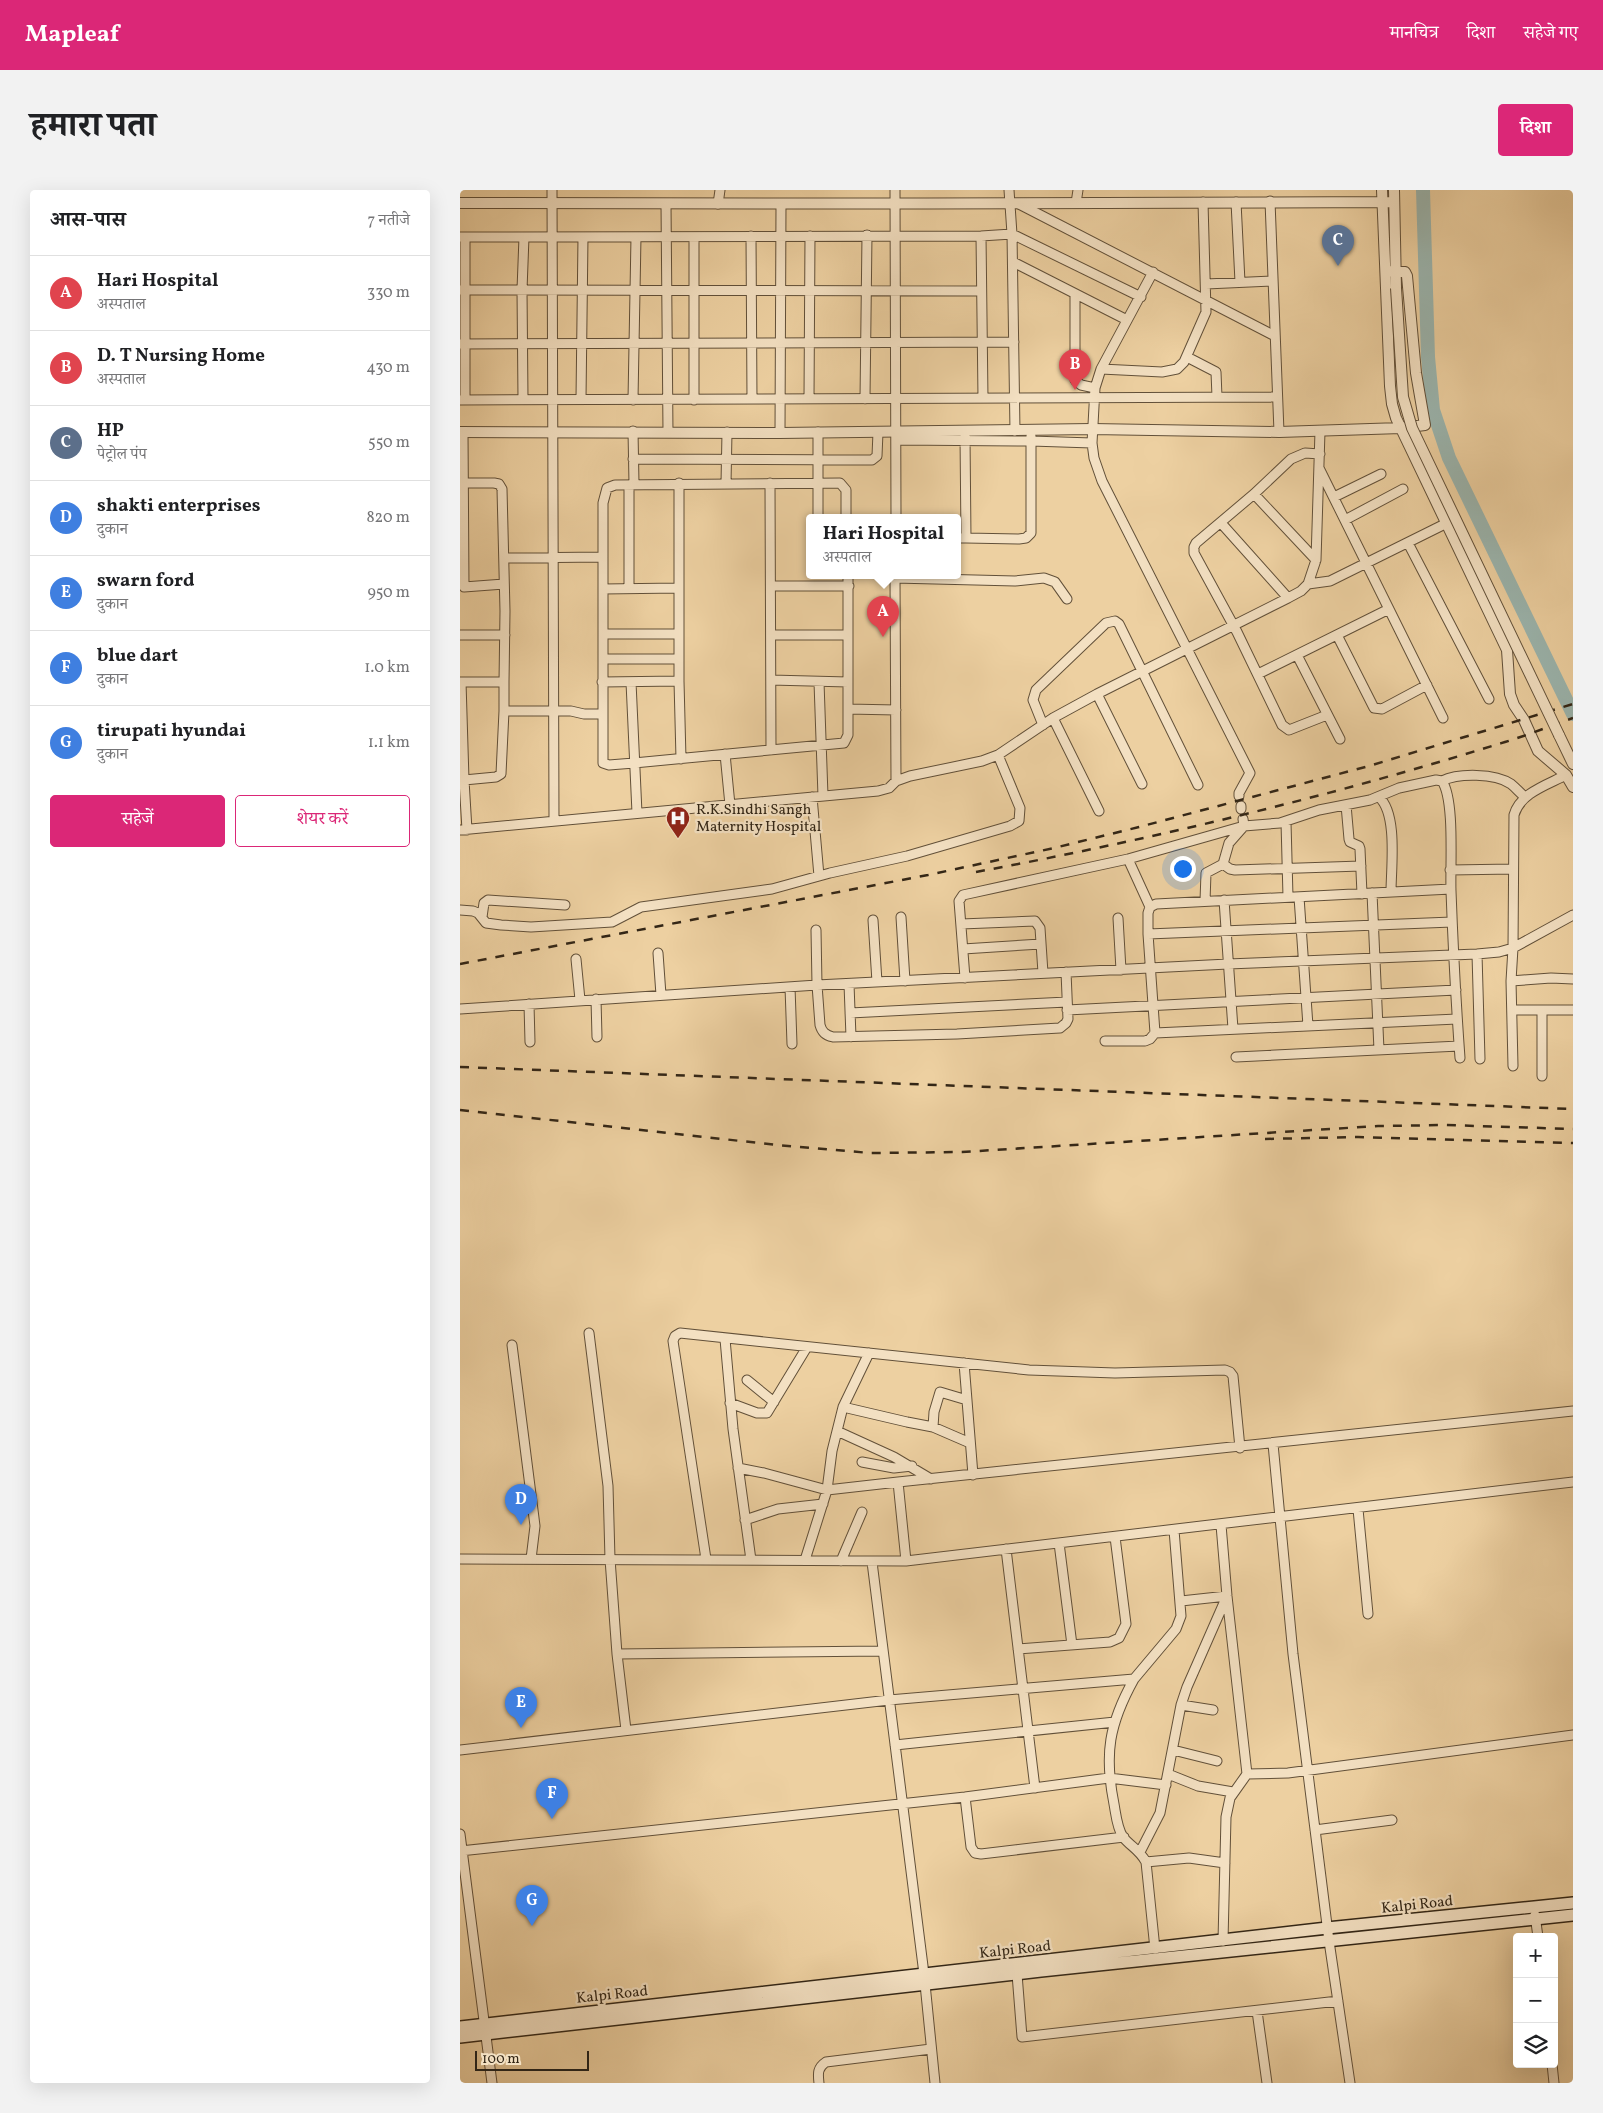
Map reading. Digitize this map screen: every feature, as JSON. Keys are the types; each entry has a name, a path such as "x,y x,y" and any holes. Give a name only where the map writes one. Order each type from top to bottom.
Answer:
{"main road":[{"name":"Kalpi Road","path":"460,2037 486,2029 924,1980 1327,1928 1573,1903"},
{"name":"Kalpi Road","path":"924,1980 1017,1974 1573,1915"},
{"name":"Kalpi Road","path":"460,2027 486,2029"}],"street":[{"path":"552,190 554,821"},
{"path":"718,204 720,190"},
{"path":"895,190 896,514"},
{"path":"1009,190 1014,204 1012,234 1015,431"},
{"path":"1076,203 1078,190"},
{"path":"1382,190 1389,202"},
{"path":"1394,190 1389,202 1391,271 1390,386 1392,404 1401,428 1507,650 1510,694 1514,705 1524,720 1538,751 1566,775 1573,787"},
{"path":"460,203 781,205 895,202 1014,204 1270,201 1389,202"},
{"path":"1270,201 1279,432"},
{"path":"1101,370 1162,372 1177,369 1187,357 1204,320 1206,301 1203,202"},
{"path":"1236,202 1240,282"},
{"path":"666,204 668,432"},
{"path":"1014,204 1153,272 1275,336"},
{"path":"780,433 781,205"},
{"path":"1141,297 1012,234 981,236 462,237 463,400 1278,397"},
{"path":"865,398 867,235"},
{"path":"751,236 752,398"},
{"path":"809,398 810,236"},
{"path":"981,236 982,398"},
{"path":"523,399 522,290 524,237"},
{"path":"581,399 583,237"},
{"path":"633,400 636,237"},
{"path":"694,237 694,400"},
{"path":"1013,262 1127,320"},
{"path":"1391,271 1396,288 1403,397 1412,428 1573,764"},
{"path":"897,436 965,430 1092,429 1279,432 1401,428 1425,425 1416,373 1408,281 1405,272 1391,271"},
{"path":"1153,272 1101,370 1095,388 1092,429 1094,458 1102,481 1250,773 1239,796"},
{"path":"1206,284 1273,281"},
{"path":"463,290 981,291"},
{"path":"1075,294 1075,380 1081,385 1095,388"},
{"path":"463,344 1014,342"},
{"path":"1187,357 1216,372 1217,397"},
{"path":"965,430 961,538 1019,539 1026,538 1031,533 1030,430"},
{"path":"629,588 633,431"},
{"path":"1308,584 1316,560 1320,431"},
{"path":"504,584 462,587 462,432 878,432 897,436 965,441 1092,443"},
{"path":"726,484 727,432"},
{"path":"818,432 818,514"},
{"path":"633,459 876,458 878,432"},
{"path":"1320,454 1305,453 1291,458 1254,494 1196,544 1194,553 1258,674 1282,725 1285,728 1296,729 1327,715"},
{"path":"1319,468 1443,718"},
{"path":"1334,497 1380,474"},
{"path":"462,483 494,483 500,484 502,489 505,635 501,774 496,777 462,780"},
{"path":"679,483 678,681 681,759"},
{"path":"770,483 771,750"},
{"path":"846,514 844,485 840,483 631,484 614,485 607,488 604,495 603,557 603,762 609,765 634,764 844,743 847,740 848,709 848,579"},
{"path":"1345,520 1403,488"},
{"path":"1254,494 1316,560"},
{"path":"1221,523 1288,598"},
{"path":"504,682 461,682 464,830 878,791 888,788 896,781 910,776 982,761 998,755 1052,718 1288,598 1308,584 1330,581 1446,523"},
{"path":"1408,543 1489,699"},
{"path":"504,558 603,557"},
{"path":"943,579 1015,582 1044,578 1055,582 1067,599"},
{"path":"818,579 818,587"},
{"path":"895,579 896,781"},
{"path":"771,586 848,586"},
{"path":"603,589 679,588"},
{"path":"1258,674 1389,609"},
{"path":"1044,725 1033,700 1036,690 1106,623 1115,621 1119,624 1198,785"},
{"path":"603,634 679,634"},
{"path":"460,635 505,635"},
{"path":"771,635 848,635"},
{"path":"1337,636 1374,708 1382,709 1427,685"},
{"path":"1297,655 1340,739"},
{"path":"603,658 679,659"},
{"path":"771,680 848,682"},
{"path":"602,682 678,681"},
{"path":"631,682 637,813"},
{"path":"819,682 823,796"},
{"path":"1097,694 1142,784"},
{"path":"848,709 896,710"},
{"path":"504,711 602,714"},
{"path":"1052,718 1099,810"},
{"path":"725,754 730,805"},
{"path":"460,910 473,911 490,925 530,927 609,922 641,907 766,890 906,856 1010,826 1019,821 1020,808 998,755"},
{"path":"1513,1066 1511,981 1514,948 1514,815 1516,808 1525,798 1566,775"},
{"path":"965,978 959,901 963,895 1128,859 1243,823 1286,822 1319,810 1380,797 1400,788 1436,780 1442,781 1462,776 1494,778 1510,784 1525,798"},
{"path":"1442,781 1445,786 1449,814 1452,922 1460,1058"},
{"path":"812,797 819,876"},
{"path":"1380,797 1386,806 1391,820 1391,892"},
{"path":"1346,805 1349,839 1353,844 1359,846 1361,866 1374,925 1379,1050"},
{"path":"1286,822 1288,897"},
{"path":"1205,901 1206,873 1223,864 1229,843 1243,823"},
{"path":"1105,1041 1145,1041 1150,1039 1155,1033 1148,934 1148,913 1150,907 1128,859"},
{"path":"1223,864 1235,870 1361,866"},
{"path":"1450,870 1513,869"},
{"path":"1150,907 1156,904 1205,901 1451,890"},
{"path":"1299,897 1308,1026"},
{"path":"482,917 484,903 488,900 565,905"},
{"path":"1224,900 1233,1029"},
{"path":"460,1010 580,1000 877,982 1228,964 1477,954 1499,952 1514,948 1573,915"},
{"path":"901,917 905,981"},
{"path":"1118,918 1121,970"},
{"path":"873,920 877,982"},
{"path":"961,924 1035,921 1040,928 1043,973"},
{"path":"1148,934 1452,922"},
{"path":"816,930 817,986 822,1031 826,1035 833,1037 1060,1028 1066,1023 1066,972"},
{"path":"963,949 1041,944"},
{"path":"658,953 661,995"},
{"path":"1477,954 1480,1059"},
{"path":"576,959 580,1000"},
{"path":"1511,981 1551,978 1573,979"},
{"path":"849,984 851,1037"},
{"path":"790,987 792,1044"},
{"path":"850,1013 1153,1004 1456,990"},
{"path":"596,999 597,1037"},
{"path":"529,1004 530,1042"},
{"path":"1512,1010 1573,1010"},
{"path":"1542,1010 1542,1076"},
{"path":"1155,1033 1457,1019"},
{"path":"1236,1057 1459,1046"},
{"path":"588,1333 608,1486 610,1559 617,1654 626,1730"},
{"path":"706,1559 673,1341 675,1336 680,1333 869,1354 1067,1372 1164,1373 1225,1370 1233,1376 1240,1448"},
{"path":"725,1338 730,1403 751,1560"},
{"path":"512,1345 533,1510 534,1526 531,1559"},
{"path":"730,1403 763,1414 767,1413 807,1347"},
{"path":"805,1560 827,1490 832,1451 843,1407 869,1354"},
{"path":"964,1363 973,1475"},
{"path":"747,1380 774,1402"},
{"path":"933,1427 934,1412 940,1392 967,1400"},
{"path":"843,1407 933,1427 970,1444"},
{"path":"738,1468 827,1490 1573,1412"},
{"path":"837,1431 912,1466 931,1479"},
{"path":"1273,1444 1292,1654 1328,1941 1350,2083"},
{"path":"862,1462 894,1468 912,1466"},
{"path":"898,1482 906,1561"},
{"path":"460,1559 906,1561 1573,1482"},
{"path":"745,1520 778,1509 823,1504"},
{"path":"1358,1508 1368,1614"},
{"path":"841,1561 862,1512"},
{"path":"1221,1525 1247,1774 1230,1798 1226,1817 1223,1941"},
{"path":"1155,1949 1146,1862 1140,1852 1124,1837 1118,1824 1109,1778 1108,1757 1110,1738 1126,1694 1134,1679 1176,1629 1181,1616 1182,1601 1174,1530"},
{"path":"1018,1649 1110,1642 1119,1638 1126,1624 1115,1537"},
{"path":"1059,1543 1072,1645"},
{"path":"1006,1549 1035,1788"},
{"path":"872,1562 935,2083"},
{"path":"1182,1601 1227,1596"},
{"path":"1140,1852 1160,1813 1181,1705 1227,1596"},
{"path":"617,1654 883,1651"},
{"path":"460,1750 889,1700 1134,1679"},
{"path":"1181,1705 1213,1710"},
{"path":"895,1745 1116,1722"},
{"path":"1247,1774 1271,1775 1573,1734"},
{"path":"1173,1750 1216,1761"},
{"path":"1168,1774 1198,1786 1233,1792"},
{"path":"461,1851 965,1797 1109,1778 1166,1785"},
{"path":"965,1797 971,1847 975,1852 981,1854 1124,1837"},
{"path":"1315,1830 1392,1820"},
{"path":"460,1834 492,2083"},
{"path":"1146,1862 1189,1858 1225,1863"},
{"path":"1535,1907 1538,1933"},
{"path":"1017,1974 1022,2037 1338,2002"},
{"path":"1257,2011 1267,2083"},
{"path":"819,2083 818,2072 821,2065 826,2062 931,2049"},
{"path":"1552,2068 1554,2083"}],"waterway":[{"path":"1423,190 1428,357 1433,410 1449,458 1573,714"}],"railway":[{"path":"460,964 928,875 1054,848 1369,766 1573,704"},
{"path":"976,872 1176,831 1309,798 1440,762 1573,718"},
{"path":"460,1067 1573,1109"},
{"path":"460,1110 777,1145 870,1153 962,1152 1378,1126 1446,1125 1573,1129"},
{"path":"1265,1139 1358,1137 1573,1143"}],"place":[{"name":"HP","path":"1338,266"},
{"name":"D. T Nursing Home","path":"1075,390"},
{"name":"Hari Hospital","path":"883,637"},
{"name":"R.K.Sindhi Sangh Maternity Hospital","path":"678,839"},
{"name":"shakti enterprises","path":"521,1525"},
{"name":"swarn ford","path":"521,1728"},
{"name":"blue dart","path":"552,1819"},
{"name":"tirupati hyundai","path":"532,1926"}]}
